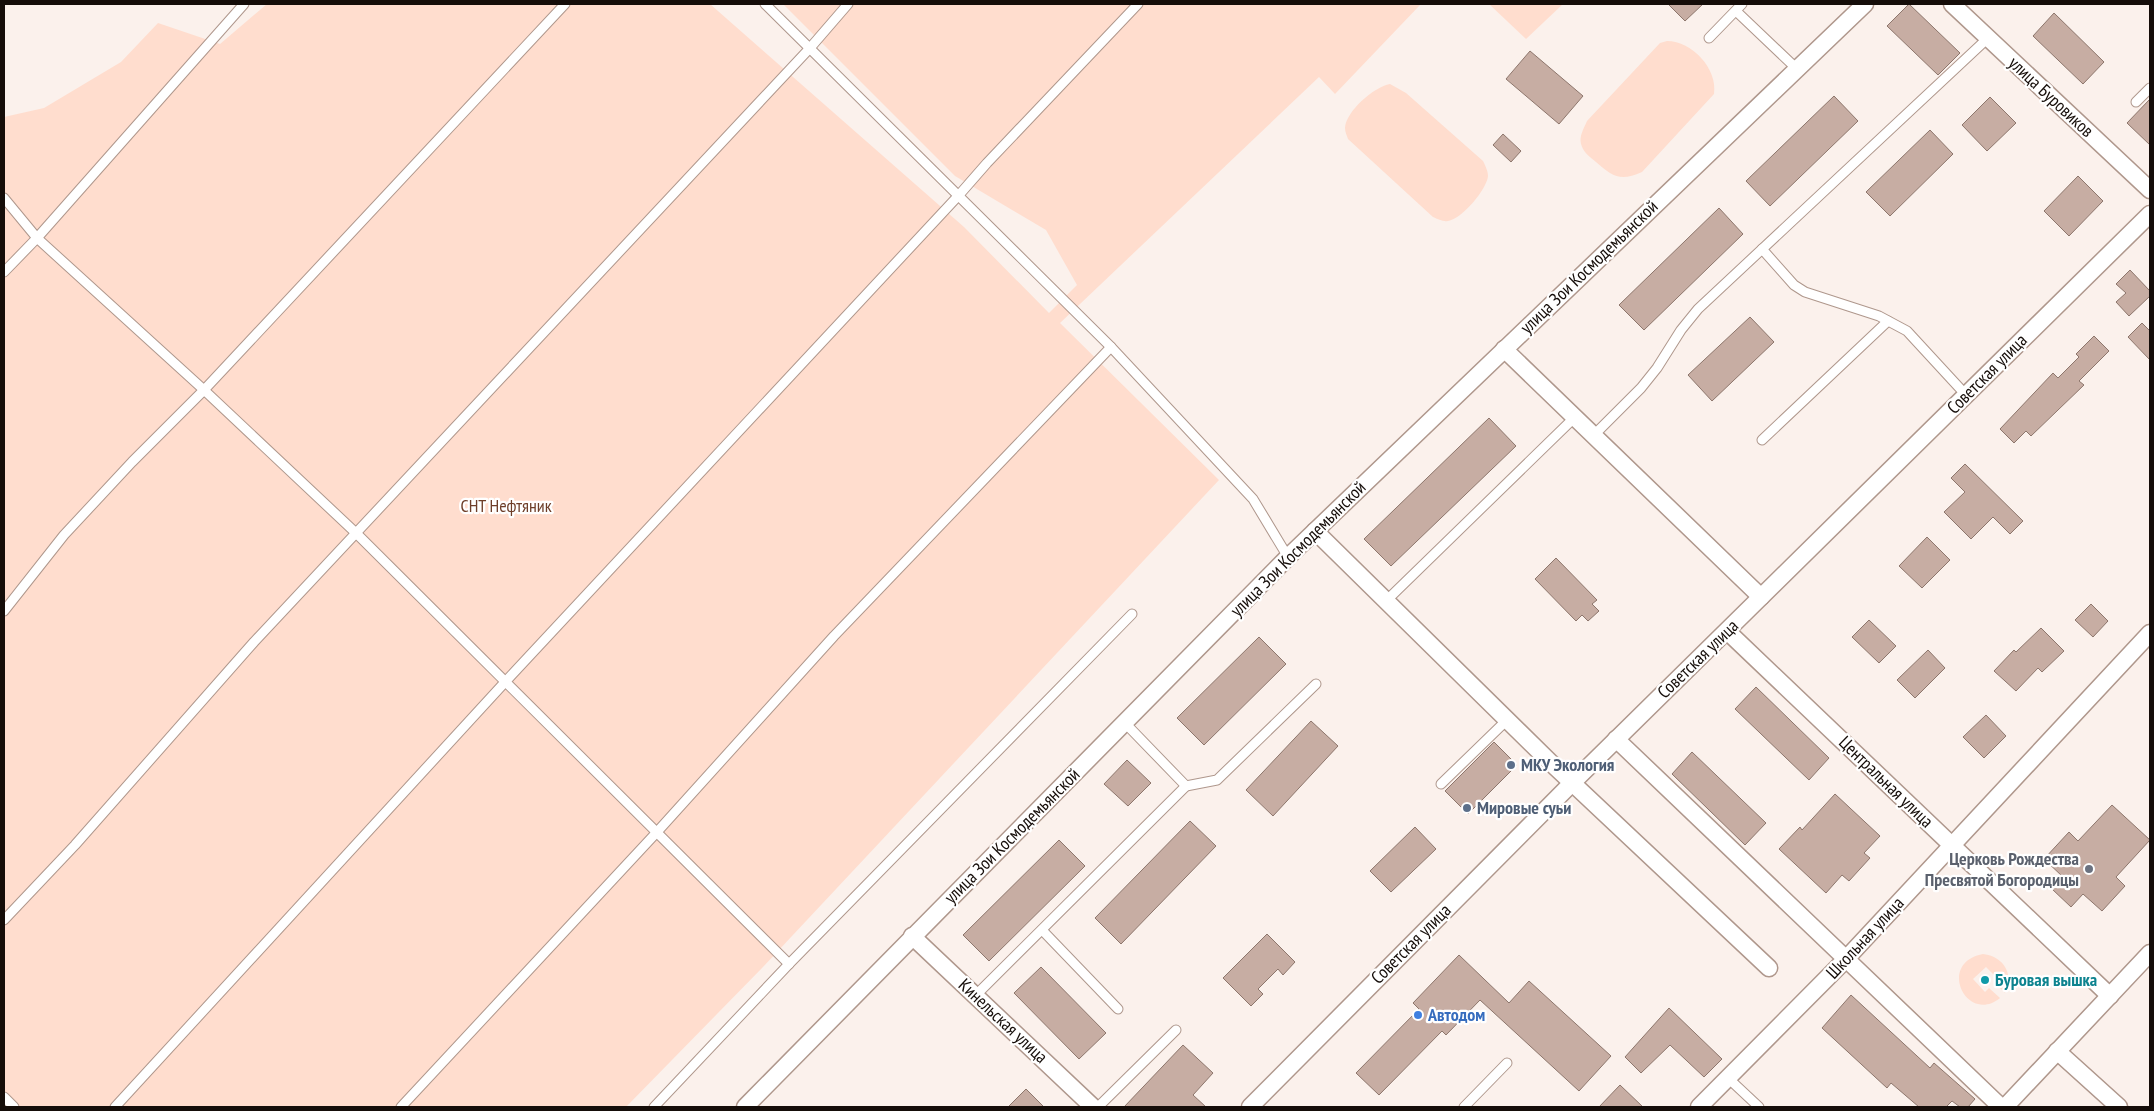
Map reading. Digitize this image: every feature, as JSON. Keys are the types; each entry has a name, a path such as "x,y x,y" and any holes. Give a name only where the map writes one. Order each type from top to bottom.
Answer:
{"street":[{"name":"улица Зои Космодемьянской","path":"745,1107 1288,556 1865,4"},
{"name":"улица Буровиков","path":"1952,4 2150,190"},
{"name":"Советская улица","path":"1250,1107 1616,739 2150,214"},
{"path":"1504,349 1761,597"},
{"path":"1315,531 1572,783 1769,968"},
{"name":"Центральная улица","path":"1727,631 2110,996"},
{"name":"Школьная улица","path":"1699,1107 1845,960 2150,633"},
{"path":"1616,739 1845,960 2001,1107"},
{"name":"Кинельская улица","path":"912,936 1094,1107"},
{"path":"2005,1107 2150,953"},
{"path":"2057,1052 2119,1107"}],"lane":[{"path":"4,272 244,4"},
{"path":"4,611 64,535 132,462 204,390 565,4"},
{"path":"765,4 1111,347 1253,499 1288,556"},
{"path":"4,920 76,845 254,642 810,48 848,4"},
{"path":"115,1107 506,681 959,195 987,162 1138,4"},
{"path":"1709,38 1739,7 1797,69"},
{"path":"1594,435 1641,388 1698,309 1988,38"},
{"path":"2136,102 2150,88"},
{"path":"4,198 36,238 204,390 357,534 790,964"},
{"path":"1762,249 1794,285 1805,292 1888,321 1907,330 1966,395"},
{"path":"1762,440 1888,321"},
{"path":"401,1107 657,832 834,636 1111,347"},
{"path":"1386,601 1575,417"},
{"path":"654,1107 790,964 1132,614"},
{"path":"976,995 1186,786 1217,780 1316,684"},
{"path":"1440,784 1507,720"},
{"path":"1125,723 1186,786"},
{"path":"1042,930 1118,1009"},
{"path":"1098,1107 1176,1030"},
{"path":"1464,1107 1507,1063"},
{"path":"1728,1078 1755,1106"},
{"path":"4,1097 14,1107"}],"green space":[{"name":"СНТ Нефтяник","path":"267,4 710,4 964,227 1049,313 1077,285 1046,230 955,176 783,4 1421,4 1335,94 1319,77 1060,323 1219,480 763,967 626,1107 4,1107 4,117 44,108 121,62 158,23 220,44"},
{"path":"1489,4 1563,4 1526,39"},
{"path":"1667,41 1685,46 1701,58 1712,75 1714,94 1642,172 1628,177 1617,176 1607,171 1585,152 1581,144 1582,132 1587,121 1660,43"},
{"path":"1390,84 1406,93 1485,164 1488,176 1487,182 1473,203 1454,219 1444,221 1433,217 1348,139 1345,129 1350,114 1355,107 1376,90"},
{"path":"1983,954 1990,955 2001,962 2008,973 2009,979 2005,993 1995,983 1998,979 1986,967 1973,979 1985,992 1989,988 2000,998 1988,1004 1977,1004 1961,990 1959,979 1961,968 1969,960"}],"building":[{"path":"1668,4 1703,4 1685,21"},
{"path":"1909,4 1960,53 1938,75 1887,26"},
{"path":"2054,13 2104,62 2083,84 2033,36"},
{"path":"1530,51 1583,96 1559,124 1506,79"},
{"path":"1834,96 1858,121 1770,206 1746,181"},
{"path":"1990,97 2016,123 1987,151 1962,125"},
{"path":"2150,99 2150,145 2127,123"},
{"path":"1930,130 1953,154 1890,216 1866,192"},
{"path":"1503,134 1521,151 1511,162 1493,145"},
{"path":"2078,176 2103,201 2069,236 2044,211"},
{"path":"1719,208 1743,234 1644,330 1619,305"},
{"path":"2130,270 2150,291 2150,296 2129,316 2116,302 2126,293 2116,284"},
{"path":"1750,317 1774,342 1712,401 1688,375"},
{"path":"2142,323 2150,331 2150,360 2128,337"},
{"path":"2094,336 2109,351 2079,381 2084,385 2031,436 2026,431 2014,443 2000,429 2053,373 2058,378 2079,357 2076,354"},
{"path":"1489,418 1516,446 1391,566 1364,539"},
{"path":"1965,464 2023,521 2010,534 1993,517 1971,539 1944,512 1965,492 1951,478"},
{"path":"1927,537 1950,560 1922,588 1899,566"},
{"path":"1556,558 1597,600 1592,604 1599,611 1588,621 1582,615 1576,621 1535,579"},
{"path":"2091,604 2108,621 2093,637 2075,620"},
{"path":"1869,620 1896,646 1879,663 1852,637"},
{"path":"2041,628 2064,651 2042,672 2038,668 2016,691 1994,671 2014,650 2016,652"},
{"path":"1259,637 1286,664 1204,745 1177,718"},
{"path":"1928,650 1945,668 1915,698 1897,680"},
{"path":"1756,687 1829,758 1809,780 1735,709"},
{"path":"1986,715 2006,736 1984,758 1963,737"},
{"path":"1311,721 1338,746 1273,816 1246,790"},
{"path":"1494,742 1517,765 1468,814 1445,791"},
{"path":"1692,752 1766,823 1745,845 1672,774"},
{"path":"1127,760 1151,783 1128,806 1104,784"},
{"path":"1835,794 1880,836 1864,853 1870,858 1849,881 1842,875 1826,893 1779,849 1800,827 1802,830"},
{"path":"2112,805 2150,840 2116,877 2125,886 2102,911 2083,894 2071,907 2052,889 2063,877 2044,859 2069,832 2078,841"},
{"path":"1190,821 1216,846 1121,944 1095,918"},
{"path":"1415,827 1436,849 1391,892 1370,871"},
{"path":"1059,840 1085,866 989,961 963,935"},
{"path":"1267,934 1295,962 1283,975 1278,969 1258,989 1263,994 1251,1006 1223,978"},
{"path":"1459,955 1509,1003 1529,981 1611,1056 1579,1091 1480,1000 1446,1035 1442,1031 1379,1095 1356,1073 1419,1009 1413,1003"},
{"path":"1041,967 1106,1033 1079,1059 1014,993"},
{"path":"1851,995 1930,1068 1934,1063 1975,1099 1968,1107 1960,1107 1952,1101 1946,1107 1919,1107 1891,1083 1887,1088 1822,1028"},
{"path":"1669,1008 1722,1059 1704,1077 1670,1045 1641,1073 1625,1057"},
{"path":"1183,1045 1213,1073 1193,1095 1206,1107 1124,1107"},
{"path":"1620,1085 1643,1107 1599,1107"},
{"path":"1026,1089 1044,1107 1008,1107"}],"place":[{"name":"МКУ Экология","path":"1511,765"},
{"name":"Мировые суьи","path":"1467,808"},
{"name":"Церковь Рождества Пресвятой Богородицы","path":"2089,869"},
{"name":"Буровая вышка","path":"1985,980"},
{"name":"Автодом","path":"1418,1015"}]}
